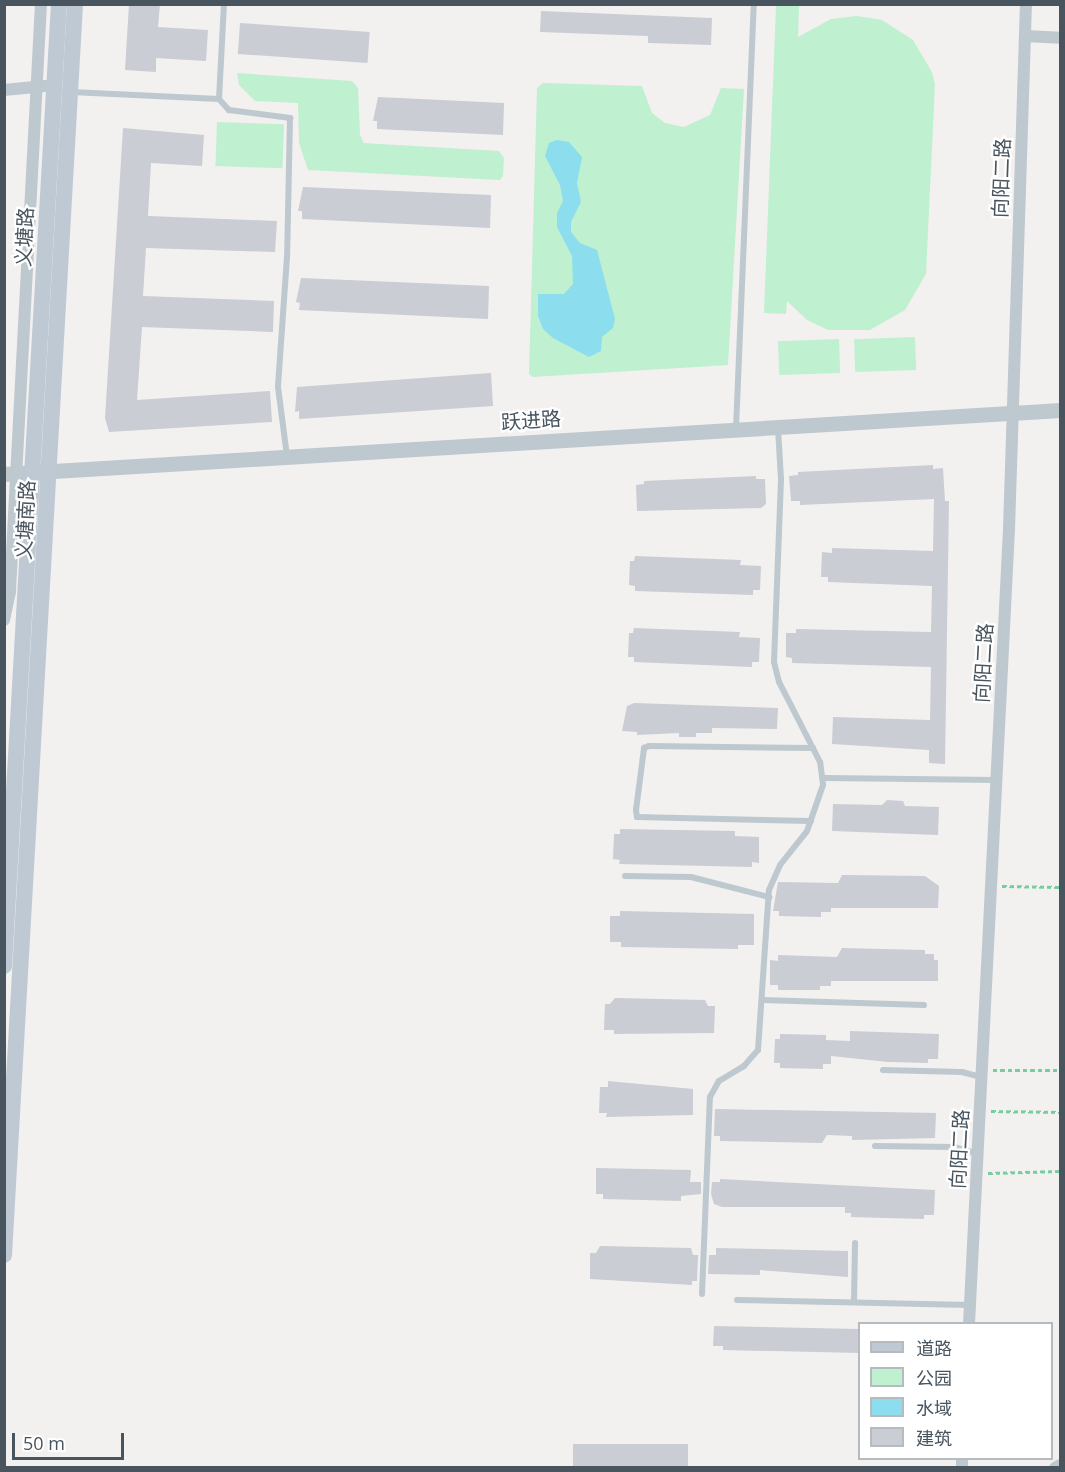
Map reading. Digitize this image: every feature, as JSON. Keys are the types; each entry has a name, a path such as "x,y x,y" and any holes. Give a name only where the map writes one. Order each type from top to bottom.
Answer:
{"main road":[{"name":"义塘路","path":"25,473 46,86 59,4"},
{"name":"义塘路","path":"25,473 70,92 75,4"},
{"name":"义塘南路","path":"4,966 25,473"},
{"name":"义塘南路","path":"4,1255 25,473"}],"street":[{"path":"4,90 46,86 42,4"},
{"name":"向阳二路","path":"969,1322 1013,413 1026,4"},
{"path":"1025,36 1060,38"},
{"name":"跃进路","path":"25,473 778,425 1060,411"},
{"path":"4,620 25,473"},
{"path":"1054,1467 1060,1465"}],"lane":[{"path":"219,99 224,4"},
{"path":"736,428 754,5"},
{"path":"70,92 219,99 230,110 290,118 289,226 278,387 288,456"},
{"path":"702,1294 710,1097 719,1081 744,1066 758,1050 769,897 776,871 811,820 824,778 813,748 779,682 774,662 781,479 778,425"},
{"path":"811,820 637,817 636,810 644,748 649,746 813,748"},
{"path":"824,778 997,780"},
{"path":"625,876 691,877 769,897"},
{"path":"762,1000 924,1005"},
{"path":"883,1070 982,1073"},
{"path":"875,1146 954,1147 978,1154"},
{"path":"854,1302 855,1243"},
{"path":"737,1300 970,1305"}],"path":[{"path":"991,886 1060,886"},
{"path":"982,1073 1060,1070"},
{"path":"980,1111 1060,1112"},
{"path":"977,1173 1060,1171"}],"green space":[{"path":"776,5 799,5 798,37 831,19 857,16 882,20 913,40 932,72 935,84 926,274 905,310 870,330 828,330 807,320 787,301 786,314 764,313"},
{"path":"237,73 352,81 358,88 360,135 364,143 499,151 504,158 503,176 500,180 308,170 299,143 298,103 255,101 239,85"},
{"path":"543,83 642,86 652,113 665,123 684,127 710,115 721,88 744,89 728,365 533,377 529,374 537,88"},
{"path":"217,122 284,124 282,168 215,166"},
{"path":"915,337 916,370 855,372 854,339"},
{"path":"839,339 840,373 779,375 778,341"}],"water":[{"path":"557,140 569,142 582,157 577,183 581,202 571,222 571,232 580,243 597,250 615,319 613,328 602,337 601,351 589,357 553,338 543,329 538,316 538,294 564,294 573,284 572,256 557,227 557,213 563,201 560,185 545,156 549,143"}],"building":[{"path":"129,4 160,4 158,27 208,30 206,61 156,58 156,72 125,70"},
{"path":"541,11 712,18 711,45 648,43 648,36 540,32"},
{"path":"240,23 370,32 368,63 238,54"},
{"path":"378,97 504,103 503,135 377,129 377,121 373,121"},
{"path":"123,128 204,135 202,166 151,163 148,216 277,221 275,252 146,248 143,296 274,301 273,332 142,327 137,400 270,391 272,422 109,432 105,418"},
{"path":"303,187 491,195 490,228 302,219 302,211 298,211"},
{"path":"301,278 489,286 488,319 299,310 300,303 296,302"},
{"path":"491,373 493,406 299,419 299,411 295,412 297,387"},
{"path":"933,465 933,469 943,468 945,501 949,501 945,764 929,763 929,750 832,744 833,717 930,720 931,667 792,663 792,658 786,657 786,633 796,633 796,629 931,632 932,586 828,582 828,577 821,577 822,552 832,553 832,548 933,551 934,499 800,505 800,501 791,501 789,476 798,475 798,472"},
{"path":"756,476 756,479 765,479 766,504 761,508 637,511 636,485 644,484 644,481"},
{"path":"635,556 741,560 740,565 761,566 760,590 753,590 753,595 635,591 635,586 629,585 630,561 634,561"},
{"path":"634,628 740,632 739,637 760,638 759,662 752,662 752,667 634,662 634,657 628,657 629,633 633,633"},
{"path":"634,703 778,708 777,729 712,728 712,733 696,733 696,737 679,737 679,733 637,735 637,732 622,731 627,706"},
{"path":"887,800 903,801 905,806 939,807 938,835 832,831 833,804 882,805"},
{"path":"620,829 735,831 735,836 759,837 759,863 752,862 752,867 619,864 620,860 613,859 614,834 620,834"},
{"path":"842,875 925,876 939,886 938,908 831,908 831,912 821,912 821,917 779,916 779,911 773,911 778,882 838,883"},
{"path":"620,911 754,914 754,945 738,945 738,949 621,947 621,942 610,942 610,916 620,916"},
{"path":"842,948 925,950 925,954 934,954 934,960 938,960 938,981 831,981 831,986 820,986 820,990 778,990 778,985 770,985 770,960 778,961 778,955 837,957"},
{"path":"615,998 705,1000 708,1006 715,1006 714,1033 614,1034 614,1030 604,1030 605,1004 610,1004"},
{"path":"850,1031 939,1034 938,1059 928,1059 928,1063 888,1062 831,1056 831,1064 823,1064 823,1069 780,1068 780,1063 774,1063 775,1039 780,1039 780,1034 826,1035 826,1040 850,1041"},
{"path":"608,1081 693,1089 693,1115 606,1117 607,1113 599,1113 600,1087 608,1087"},
{"path":"715,1109 936,1113 935,1138 852,1140 852,1136 827,1135 822,1143 720,1141 720,1136 714,1136"},
{"path":"596,1168 691,1170 690,1182 701,1182 701,1194 681,1196 681,1201 603,1199 603,1194 596,1194"},
{"path":"720,1179 935,1190 934,1215 924,1215 924,1219 851,1217 851,1213 845,1213 845,1207 722,1207 714,1204 711,1194 712,1182 720,1182"},
{"path":"600,1246 691,1248 693,1255 698,1255 697,1281 692,1281 692,1285 590,1279 590,1253 596,1253"},
{"path":"716,1248 848,1251 848,1277 760,1270 760,1275 708,1274 709,1255 716,1255"},
{"path":"714,1326 858,1329 858,1353 723,1350 723,1346 713,1346"},
{"path":"573,1444 688,1444 688,1467 573,1467"}]}
